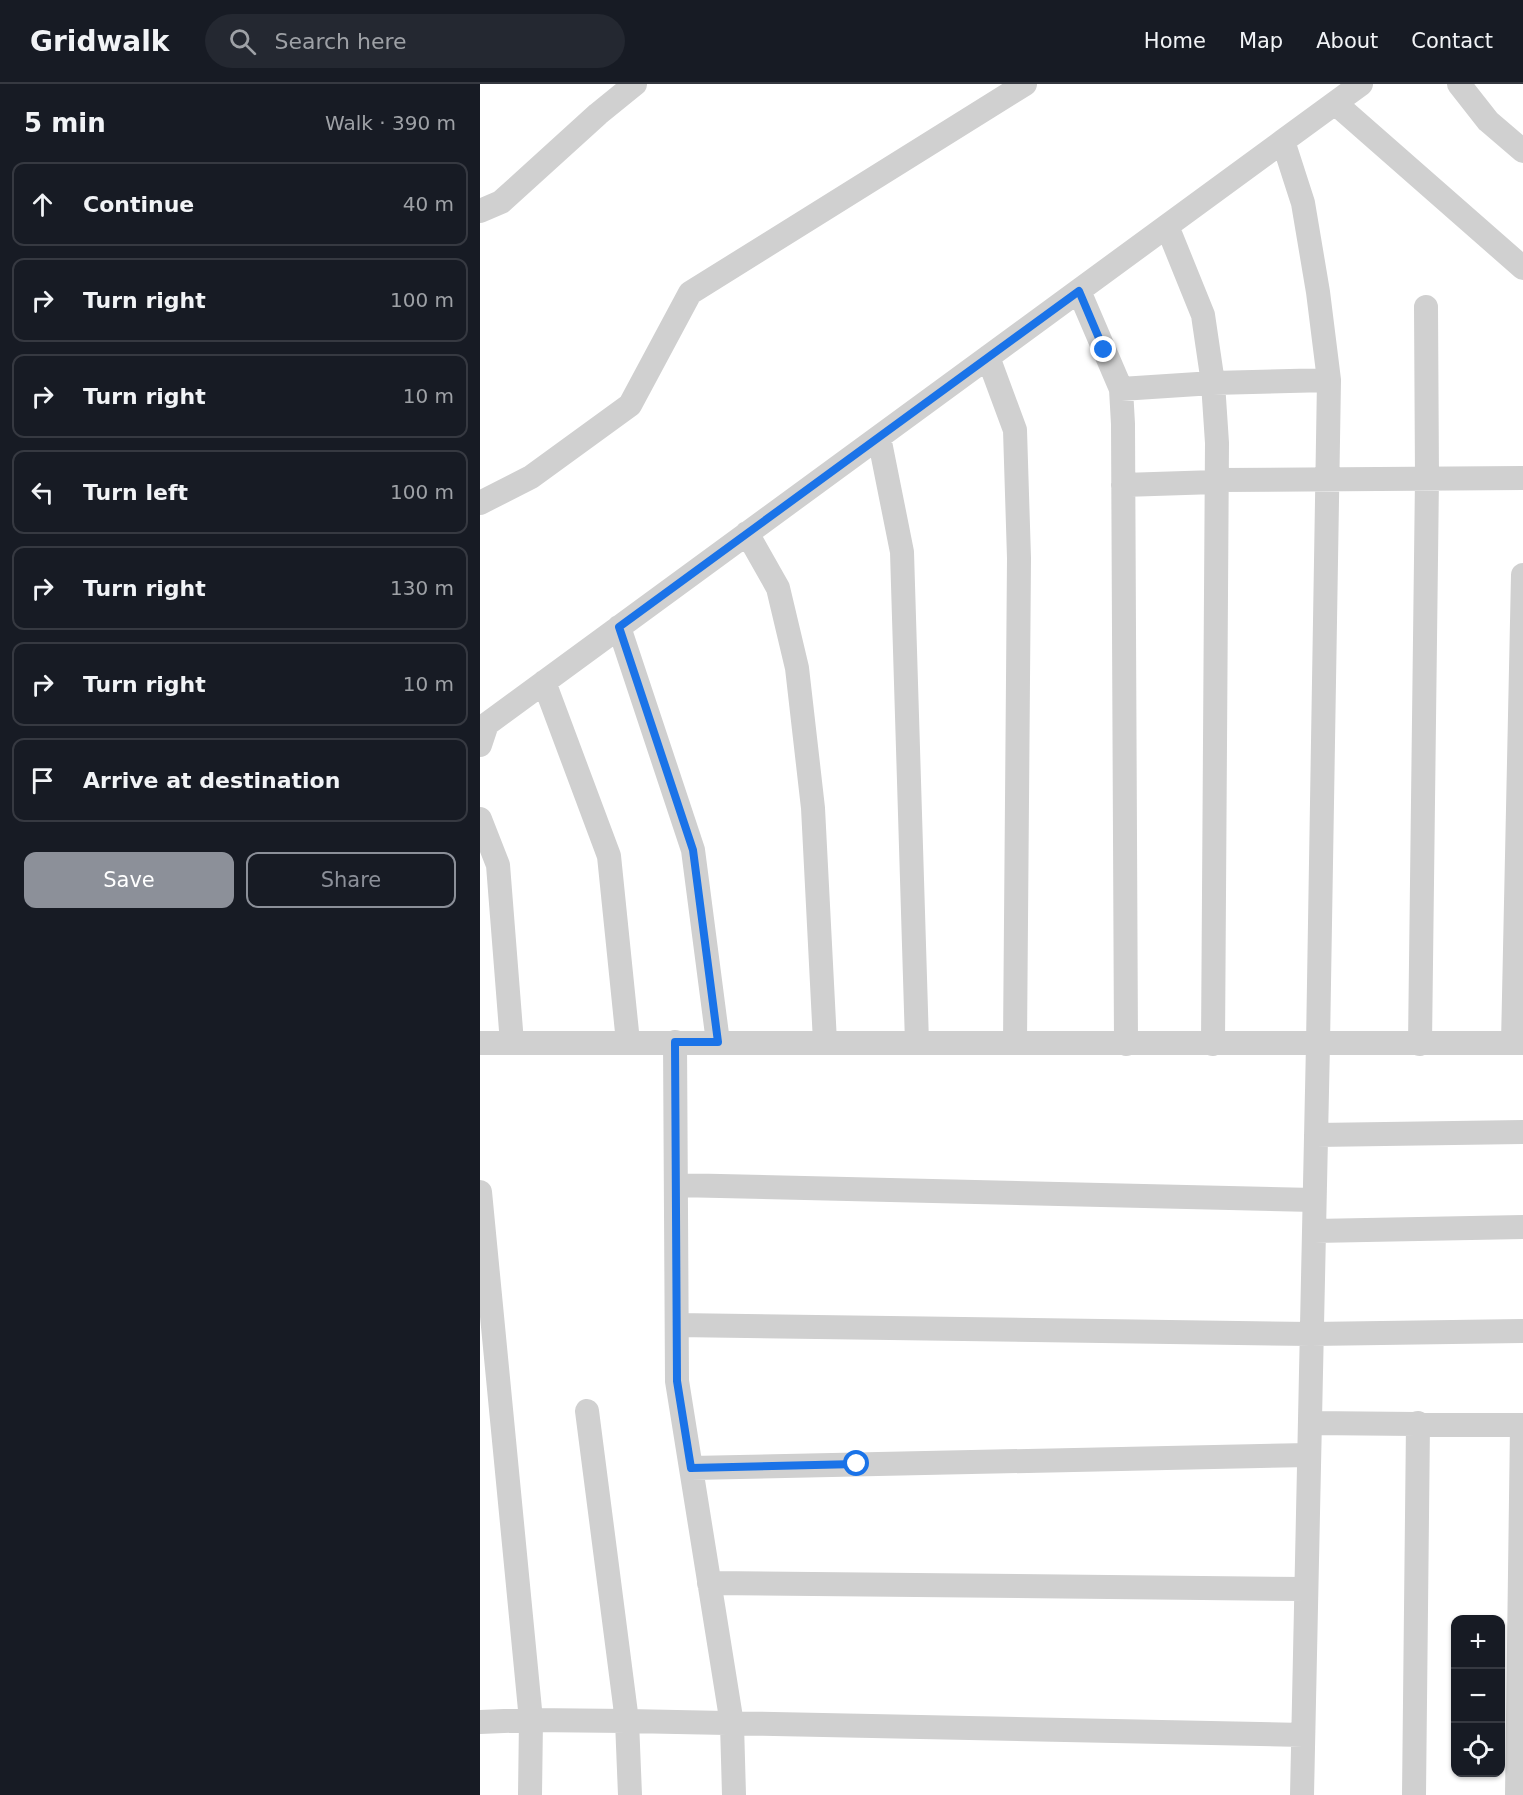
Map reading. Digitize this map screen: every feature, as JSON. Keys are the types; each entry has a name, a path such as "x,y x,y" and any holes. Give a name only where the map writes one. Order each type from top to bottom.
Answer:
{"street":[{"path":"480,211 501,201 635,84"},
{"path":"480,503 531,477 630,405 690,293 1025,84"},
{"path":"480,745 487,724 544,681 1361,84"},
{"path":"1459,84 1488,121 1523,151"},
{"path":"1335,103 1523,268"},
{"path":"1283,141 1304,203 1329,380 1302,1795"},
{"path":"1167,226 1203,315 1213,383 1216,443 1213,1044"},
{"path":"1079,291 1121,389 1126,1044"},
{"path":"1420,1044 1427,478 1426,307"},
{"path":"988,357 1015,430 1019,558 1015,1043"},
{"path":"1121,389 1213,383 1329,380"},
{"path":"879,437 902,552 917,1043"},
{"path":"1123,485 1216,482 1218,480 1523,478"},
{"path":"747,533 778,588 797,668 813,808 825,1042"},
{"path":"480,1043 1518,1043 1523,575"},
{"path":"619,627 693,850 718,1042"},
{"path":"544,681 609,856 628,1042"},
{"path":"480,819 498,865 512,1043"},
{"path":"675,1042 677,1381 732,1724 734,1795"},
{"path":"1316,1136 1523,1132"},
{"path":"676,1185 1314,1200"},
{"path":"480,1192 531,1720 530,1795"},
{"path":"1314,1231 1523,1227"},
{"path":"677,1326 1311,1334 1523,1331"},
{"path":"587,1411 627,1721 630,1795"},
{"path":"1310,1423 1522,1425 1516,1795"},
{"path":"1413,1795 1418,1423"},
{"path":"691,1468 1309,1455"},
{"path":"709,1583 1306,1589"},
{"path":"480,1722 627,1721 1304,1735"}],"route":[{"path":"857,1464 691,1468 677,1381 675,1042 718,1042 693,850 619,627 1079,291 1104,350"}]}
